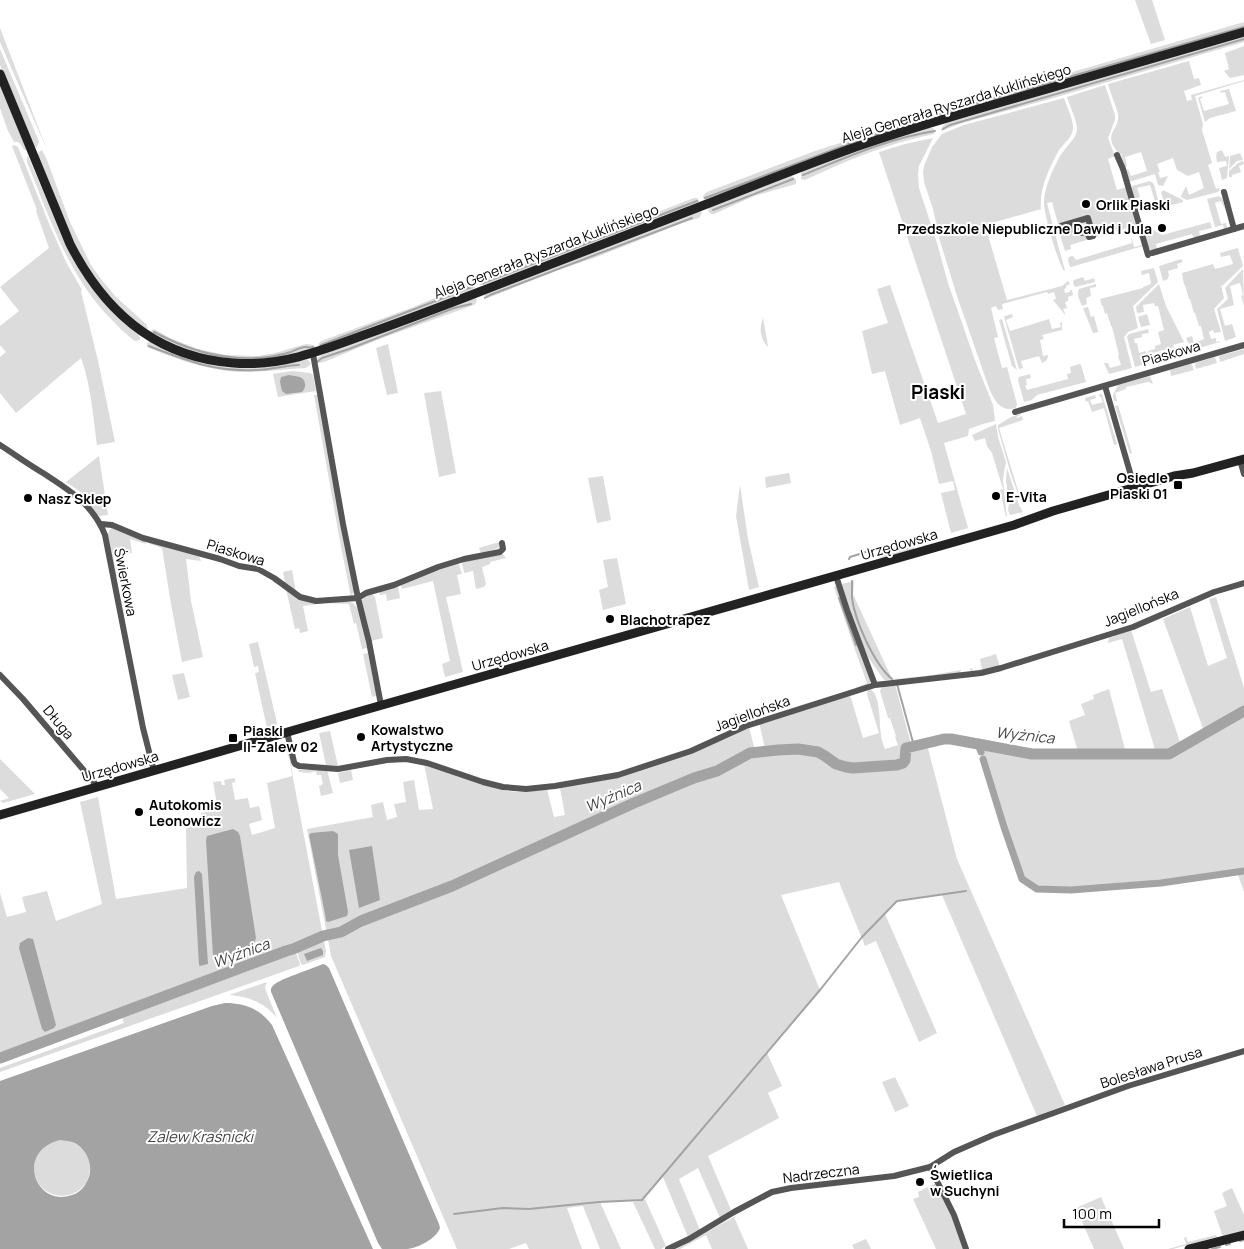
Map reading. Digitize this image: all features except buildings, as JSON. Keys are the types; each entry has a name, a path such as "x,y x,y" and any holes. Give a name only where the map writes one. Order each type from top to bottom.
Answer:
{"street":[{"name":"Aleja Generała Ryszarda Kuklińskiego","path":"0,74 70,244 94,286 109,303 139,330 162,344 190,355 215,361 258,364 312,354 851,149 920,126 1244,32"},
{"path":"1117,155 1119,156 1150,254 1244,226"},
{"path":"1224,192 1234,229"},
{"path":"1088,218 1094,236 1089,237 1087,232 1081,233 1080,228 1063,231 1062,229 1061,226 1088,218"},
{"name":"Piaskowa","path":"1015,412 1107,383 1244,345"},
{"path":"312,354 343,524 381,705"},
{"path":"1107,383 1136,490"},
{"name":"Świerkowa","path":"0,445 72,491 101,524 143,728 154,771"},
{"path":"1242,459 1244,474"},
{"name":"Urzędowska","path":"0,815 1027,521 1046,519 1136,490 1176,481 1193,473 1242,459"},
{"name":"Piaskowa","path":"101,524 112,525 143,538 239,566 258,569 274,578 295,594 316,601 358,598 366,592 394,584 438,567 464,559 500,552 502,546"},
{"path":"836,576 875,685"},
{"name":"Jagiellońska","path":"287,732 294,762 299,766 338,769 387,760 411,759 492,785 526,789 563,785 618,775 691,751 746,726 875,685 981,673 1001,668 1133,627 1214,592 1244,583"},
{"name":"Długa","path":"0,675 98,786"},
{"name":"Bolesława Prusa","path":"1067,1109 1128,1086 1244,1051"},
{"name":"Nadrzeczna","path":"668,1249 772,1192 894,1176 930,1167 965,1147 1067,1109"},
{"path":"930,1167 954,1215 966,1249"},
{"path":"1190,1249 1244,1235"}],"shaded area":[{"path":"1135,0 1152,0 1165,40 1151,44"},
{"path":"1244,22 1244,28 940,116 938,115 942,110"},
{"path":"0,28 47,150 0,42"},
{"path":"1244,36 1244,42 962,123 941,131 947,122"},
{"path":"1244,46 1244,75 1230,78 1224,71 1229,69 1225,53"},
{"path":"0,49 38,139 37,147 33,147 0,65"},
{"path":"1189,61 1194,79 1199,78 1201,85 1184,91 1187,101 1192,100 1191,95 1244,81 1195,96 1203,124 1202,130 1212,163 1208,165 1216,189 1220,190 1187,200 1181,197 1186,186 1189,195 1204,188 1199,172 1188,176 1177,170 1173,158 1157,164 1160,178 1168,176 1163,186 1158,185 1155,174 1129,182 1126,170 1128,169 1131,176 1147,171 1141,152 1125,157 1127,166 1125,167 1121,154 1114,147 1111,136 1118,120 1118,114 1108,84"},
{"path":"0,84 26,150 19,143 14,142 8,131 0,108"},
{"path":"1105,85 1115,115 1108,138 1115,156 1108,159 1117,190 1127,187 1137,226 1131,228 1129,233 1127,228 1070,245 1071,249 1065,251 1060,235 1063,231 1059,227 1052,202 1047,203 1064,271 1048,225 1044,206 1046,189 1057,161 1077,130 1075,118 1067,97"},
{"path":"1229,89 1236,111 1210,118 1205,122 1198,98 1202,96 1200,99 1204,111 1229,104 1225,92 1221,93 1220,91"},
{"path":"1064,98 1072,120 1073,131 1059,150 1048,171 1043,186 1041,209 985,225 1007,300 1062,286 1068,281 1070,284 1064,289 1065,293 1072,290 1073,295 1068,297 1068,301 1065,302 1067,308 1063,309 1066,316 1053,300 1056,299 1054,292 1048,294 1047,292 1002,304 1003,309 998,310 996,306 991,308 998,337 994,338 1002,368 1007,367 1017,404 1016,408 1006,409 996,401 989,388 957,296 924,182 924,166 932,147 942,134 964,125"},
{"path":"930,114 934,117 793,166 705,200 703,198 707,192 815,151"},
{"path":"929,128 934,129 934,134 884,147 805,180 801,179 802,171 847,154"},
{"path":"933,138 919,166 919,188 948,283 993,405 995,421 969,429 968,436 944,443 968,528 951,533 941,493 955,490 953,481 939,484 920,418 900,425 885,371 872,374 862,331 888,323 877,289 890,285 938,423 966,414 879,152"},
{"path":"12,146 18,147 66,262 82,290 115,442 97,445 89,390 81,358 16,413 0,393 0,357 6,352 0,345 0,326 19,311 0,287 49,248 37,210"},
{"path":"42,150 70,222 91,265 116,297 146,324 147,330 131,319 100,287 76,248 38,156"},
{"path":"1222,150 1225,157 1229,156 1227,178 1222,180 1219,168 1227,166 1226,161 1217,162 1216,156 1217,152"},
{"path":"1240,153 1243,160 1237,161 1229,169 1230,156"},
{"path":"28,156 60,231 83,274 111,310 138,334 140,340 135,341 127,335 107,315 81,281 51,223 27,162"},
{"path":"1243,161 1244,164 1239,166 1241,172 1229,177 1229,171"},
{"path":"789,176 796,180 796,184 754,196 714,214 708,211 710,207"},
{"path":"1150,181 1154,184 1158,200 1155,201 1150,185 1137,188 1140,197 1134,199 1132,186"},
{"path":"1163,190 1183,200 1183,202 1169,205 1161,193"},
{"path":"1219,196 1222,198 1226,211 1221,201 1215,203 1221,224 1226,223 1227,228 1224,230 1223,225 1215,227 1207,199"},
{"path":"697,198 699,202 484,285 479,284 481,278 534,260"},
{"path":"698,211 702,212 699,218 488,298 484,297 485,294"},
{"path":"1210,222 1212,228 1199,231 1200,236 1194,238 1192,234 1156,244 1157,249 1151,250 1148,248 1144,234 1150,228 1162,235"},
{"path":"1131,239 1134,247 1143,246 1070,267 1069,257 1073,256 1076,260 1132,243"},
{"path":"1238,248 1243,266 1221,285 1224,298 1214,309 1221,332 1214,333 1213,330 1209,332 1211,339 1216,338 1216,342 1220,342 1192,350 1186,338 1192,336 1194,343 1204,339 1201,326 1199,326 1184,285 1182,273 1213,264 1215,269 1233,264 1230,255 1221,257 1220,253"},
{"path":"1181,259 1183,262 1177,264 1178,268 1168,271 1168,279 1163,281 1159,266"},
{"path":"1154,268 1158,282 1133,306 1138,328 1128,332 1124,337 1132,368 1109,374 1104,363 1108,363 1110,368 1121,365 1112,327 1100,299 1143,288 1151,284 1149,273 1142,275 1141,271"},
{"path":"1243,269 1244,306 1240,283 1230,286 1234,305 1220,309 1225,326 1232,324 1236,337 1225,341 1217,309 1228,299 1225,288"},
{"path":"1083,277 1085,281 1094,278 1095,282 1075,287 1074,280"},
{"path":"472,282 475,287 473,289 319,347 318,344 321,341 411,308"},
{"path":"1096,284 1096,287 1090,288 1091,296 1086,298 1087,304 1082,306 1078,295 1079,289"},
{"path":"1159,284 1166,306 1184,342 1149,354 1148,351 1155,349 1155,346 1161,344 1158,332 1164,330 1158,306 1155,306 1154,303 1143,305 1144,312 1137,313 1136,307"},
{"path":"475,298 477,299 474,305 382,338 324,362 318,363 317,361 318,357 326,353"},
{"path":"1088,307 1091,317 1094,316 1099,332 1093,333 1083,308"},
{"path":"1012,314 1013,317 1006,320 1010,331 1049,319 1052,329 1061,327 1060,323 1062,322 1062,330 1042,335 1044,339 1040,340 1043,356 1048,355 1046,361 1042,363 1039,356 1021,361 1023,368 1019,369 1004,317"},
{"path":"1147,314 1150,325 1141,327 1138,317"},
{"path":"763,318 768,347 761,334"},
{"path":"1002,319 1017,370 1012,366 999,320"},
{"path":"153,329 198,349 226,355 258,356 306,344 314,345 315,347 314,350 278,358 231,359 204,354 177,345 151,332"},
{"path":"1148,329 1149,333 1142,334 1142,337 1134,339 1139,353 1146,351 1149,363 1135,367 1127,337 1129,334"},
{"path":"149,342 203,362 221,366 258,367 307,359 311,364 306,368 257,372 218,370 147,347"},
{"path":"388,344 398,393 387,395 376,348"},
{"path":"1174,348 1175,351 1186,349 1187,352 1151,362 1150,356"},
{"path":"1244,349 1244,354 1220,362 1219,356"},
{"path":"1215,357 1217,363 1196,369 1195,363"},
{"path":"1191,364 1194,370 1171,376 1170,370"},
{"path":"1081,365 1086,382 1037,395 1032,400 1024,402 1018,380 1019,377 1030,374 1031,378 1026,379 1027,385 1025,385 1027,390 1068,379 1067,374 1071,373 1070,367"},
{"path":"292,371 313,375 316,391 278,397 273,374"},
{"path":"1150,376 1153,384 1148,382 1126,387 1126,389 1115,393 1117,401 1114,401 1113,395 1118,385"},
{"path":"441,391 456,473 439,477 424,393"},
{"path":"1099,394 1102,394 1117,444 1114,445 1104,408 1092,412 1088,401 1086,402 1085,398 1095,395 1096,398 1090,400 1092,405 1103,402"},
{"path":"314,395 318,395 354,592 351,597 341,547"},
{"path":"1118,405 1132,453 1130,454 1115,406"},
{"path":"1020,414 1016,417 1022,416 1023,420 999,428 1023,507 1012,478 998,429 998,425"},
{"path":"996,424 1006,462 1003,481 1006,517 1000,490 1003,489 992,453 987,446 985,438 975,441 972,435"},
{"path":"99,456 108,515 99,516 80,495 82,493 66,482"},
{"path":"1007,468 1023,512 1010,515 1006,480"},
{"path":"789,473 791,483 766,488 765,477"},
{"path":"603,476 611,520 597,523 588,478"},
{"path":"740,485 748,539 759,587 749,590 736,516"},
{"path":"111,528 145,541 146,544 130,539 132,553 113,557 117,576 115,576 107,535"},
{"path":"499,542 499,548 481,553 479,548"},
{"path":"150,543 199,556 201,561 186,559 191,601 203,657 182,662 162,548"},
{"path":"915,546 914,549 882,558 877,556"},
{"path":"502,553 506,558 490,562 490,564 482,567 486,584 484,587 476,589 473,571 464,573 462,563"},
{"path":"617,558 626,604 603,610 599,590 608,587 603,560"},
{"path":"458,564 462,574 457,575 461,594 446,597 463,672 445,677 442,664 450,661 433,581 402,589 401,585 431,572"},
{"path":"292,570 296,592 285,583 283,572"},
{"path":"854,581 853,594 892,679 961,670 960,673 884,680 868,657 848,607 842,584"},
{"path":"398,586 400,598 387,601 386,594 380,595 380,591"},
{"path":"837,586 871,681 868,685 857,689 855,688 867,683 834,587"},
{"path":"286,589 297,597 353,603 358,609 367,648 362,649 349,604 326,603 303,606 308,631 300,633 299,628 295,629"},
{"path":"372,594 375,597 383,638 371,641 361,602 365,596"},
{"path":"1216,597 1244,688 1244,709 1204,731 1163,619 1190,607 1208,666 1227,658 1209,599"},
{"path":"1131,630 1151,692 1162,689 1181,745 1169,752 1156,753 1122,639 1108,643 1109,638"},
{"path":"258,642 277,723 276,726 267,728 255,673 259,672 258,666 254,667 249,644"},
{"path":"368,653 376,693 376,696 372,697 363,654"},
{"path":"996,654 998,667 973,672 969,669 972,668 973,671 982,669 980,659"},
{"path":"184,673 190,697 178,700 172,675"},
{"path":"895,684 911,744 926,741 957,859 1065,1105 1037,1116 942,895 898,901 885,914 937,1033 919,1042 876,941 865,946 839,882 781,895 820,990 767,1053 782,1086 768,1093 779,1118 708,1156 731,1210 720,1218 698,1168 679,1179 700,1230 688,1237 663,1177 642,1200 600,1202 621,1249 600,1249 583,1206 567,1208 582,1249 529,1249 526,1243 509,1249 457,1249 331,956 328,940 339,936 338,933 327,935 307,829 373,817 371,805 383,802 387,820 397,817 394,804 406,802 403,782 414,780 419,810 433,809 424,764 507,791 547,789 554,817 565,815 560,788 610,779 749,727 755,751 765,749 759,722 850,695 863,738 879,733 867,694 870,689 874,692 878,703 881,738 885,749 898,745 880,691 882,687"},
{"path":"1109,689 1126,753 1078,752 1069,721 1085,715 1081,704 1094,699 1093,695"},
{"path":"1244,713 1244,892 1237,872 1161,883 1071,890 1037,889 1022,879 979,746 1034,757 1170,756 1199,737"},
{"path":"330,731 338,766 326,765 319,733"},
{"path":"280,744 286,744 291,762 323,936 0,1056 0,893 7,917 26,912 22,897 47,891 56,921 102,904 80,802 98,797 116,899 187,888 186,827 203,825 201,813 218,810 213,782 221,781 222,785 225,785 224,780 235,778 235,782 232,783 235,800 248,798 250,808 259,806 262,820 249,824 252,835 275,828 267,783 292,776 290,761 284,745 281,746"},
{"path":"0,759 35,794 3,803 0,801 9,798 0,789"},
{"path":"298,770 327,770 333,793 321,796 319,786 323,784 321,775 317,775 316,771 309,773 299,772"},
{"path":"351,770 353,780 340,783 338,773"},
{"path":"324,941 325,957 303,965 301,964 296,949 301,950"},
{"path":"295,950 299,966 0,1072 0,1068 124,1023 121,1015"},
{"path":"267,982 266,991 277,1018 256,1001 229,995"},
{"path":"895,1077 909,1106 895,1112 882,1082"},
{"path":"57,1140 67,1140 82,1148 88,1157 90,1168 88,1179 82,1188 67,1196 57,1196 46,1191 39,1184 34,1173 34,1163 39,1152 46,1145"},
{"path":"936,1183 965,1249 936,1249 913,1199 919,1197 918,1192"},
{"path":"1232,1188 1244,1215 1244,1231 1223,1237 1214,1211 1227,1206 1222,1193"},
{"path":"1101,1197 1124,1249 1094,1249 1076,1208"},
{"path":"645,1199 666,1246 661,1249 655,1249 633,1202"},
{"path":"734,1217 748,1249 712,1249 706,1235 680,1249 676,1249"},
{"path":"1216,1235 1217,1237 1168,1249 1186,1244 1184,1238 1186,1237 1188,1242"},
{"path":"866,1239 871,1249 854,1249 852,1245"}],"water":[{"path":"289,375 303,379 305,386 302,392 286,394 282,391 281,377"},
{"path":"233,829 240,836 256,938 253,946 229,958 219,960 214,959 213,956 206,840 207,836"},
{"path":"333,831 338,834 338,855 348,912 347,916 328,922 326,921 309,835 311,833"},
{"path":"372,846 380,900 359,908 349,850"},
{"path":"199,871 202,874 208,964 200,966 194,877 196,872"},
{"path":"28,938 33,939 56,1025 45,1032 42,1029 19,948 20,943"},
{"path":"321,948 323,955 307,961 304,954"},
{"path":"323,964 329,968 439,1224 440,1228 435,1236 416,1247 382,1249 378,1243 271,992 272,987 280,981"},
{"name":"Zalew Kraśnicki","path":"225,1003 239,1004 252,1008 272,1025 373,1249 0,1249 0,1081","holes":["60,1140 70,1141 82,1149 90,1163 90,1173 85,1185 80,1190 72,1195 59,1197 48,1193 40,1186 35,1176 34,1166 38,1155 46,1146"]}],"waterway":[{"path":"939,114 1244,27"},
{"path":"943,129 950,125 1244,39"},
{"path":"705,198 854,142 932,117"},
{"path":"803,175 851,155 901,138 935,131"},
{"path":"713,210 793,179"},
{"path":"480,283 697,201"},
{"path":"485,298 692,218"},
{"path":"321,345 472,287"},
{"path":"317,362 322,358 454,308 471,304"},
{"path":"154,332 195,350 238,358 271,357 302,348 313,347"},
{"path":"149,346 189,361 227,369 262,370 299,365"},
{"path":"849,559 869,551"},
{"path":"852,581 852,598 861,630 872,653 892,679"},
{"path":"839,598 856,645"},
{"path":"897,684 914,746"},
{"name":"Wyżnica","path":"0,1058 293,949 323,936 341,932 361,921 452,886 634,803 694,778 717,771 750,753 798,749 818,752 836,764 853,768 897,765 905,760 906,748 944,739 1032,754 1169,754 1244,711"},
{"name":"Wyżnica","path":"978,744 981,752"},
{"path":"983,759 1022,879 1037,889 1071,890 1161,883 1244,871"},
{"path":"454,1214 503,1208 529,1209 642,1200 820,990 862,937 897,901 966,891"},
{"path":"1240,1241 1244,1240"},
{"path":"1226,1245 1230,1244"},
{"path":"1212,1249 1220,1247"}],"place":[{"name":"Orlik Piaski","path":"1086,204"},
{"name":"Przedszkole Niepubliczne Dawid i Jula","path":"1162,228"},
{"name":"Osiedle Piaski 01","path":"1178,485"},
{"name":"E-Vita","path":"996,496"},
{"name":"Nasz Sklep","path":"28,498"},
{"name":"Blachotrapez","path":"610,619"},
{"name":"Kowalstwo Artystyczne","path":"361,737"},
{"name":"Piaski II-Zalew 02","path":"233,738"},
{"name":"Autokomis Leonowicz","path":"139,812"},
{"name":"Świetlica w Suchyni","path":"920,1182"}],"district":[{"name":"Piaski","path":"938,392"}]}
